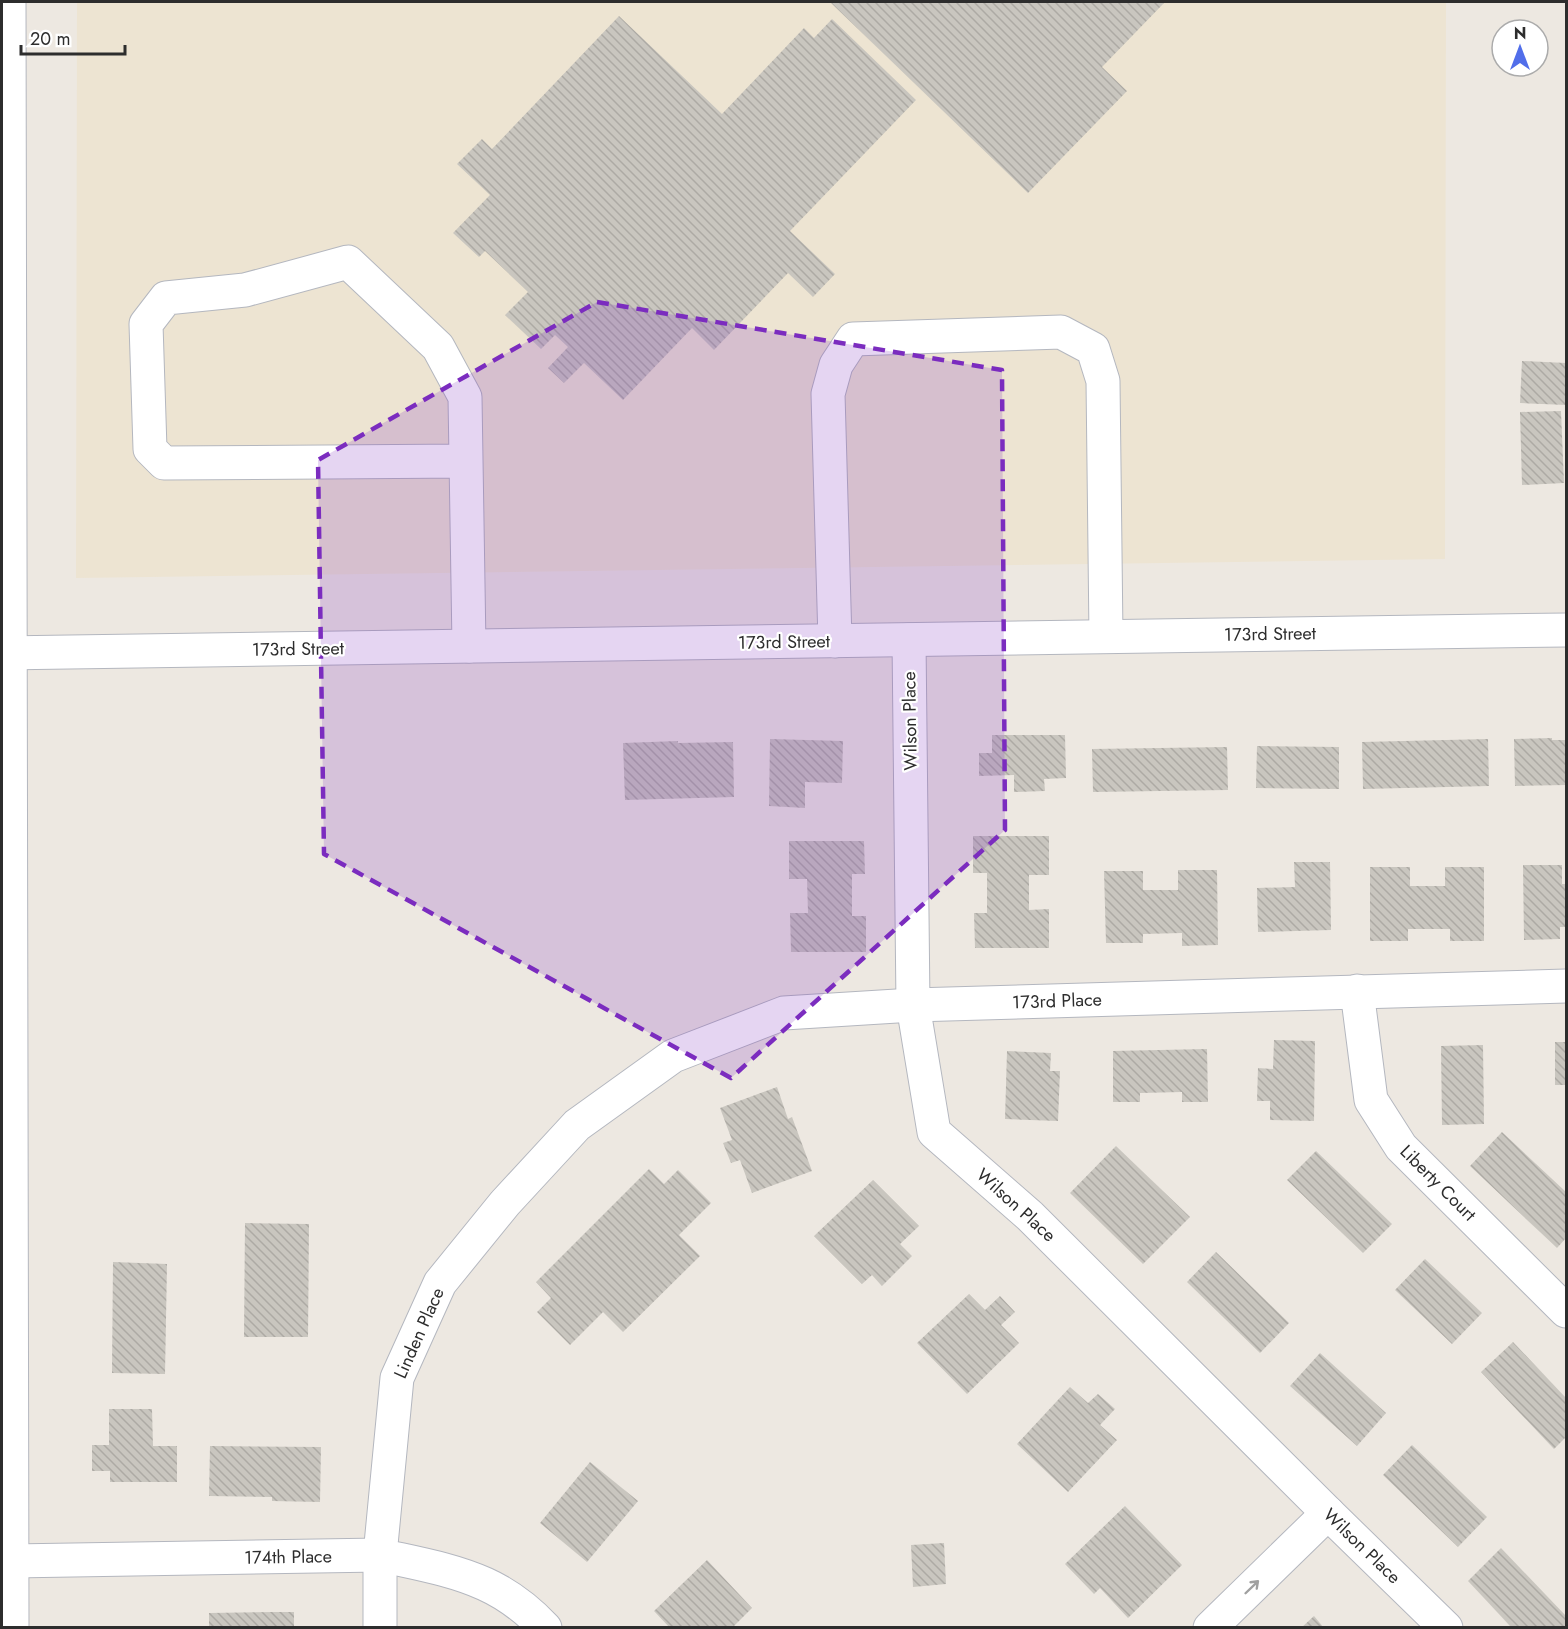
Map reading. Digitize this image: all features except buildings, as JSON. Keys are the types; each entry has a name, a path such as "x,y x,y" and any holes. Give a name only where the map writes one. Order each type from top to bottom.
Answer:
{"street":[{"path":"9,2 5,653 12,1628"},
{"path":"466,461 164,462 150,449 146,324 166,298 245,290 348,262 438,348 465,397 470,646"},
{"path":"835,641 828,394 836,365 853,339 1061,332 1094,349 1103,381 1106,636"},
{"name":"173rd Street","path":"5,653 1566,630"},
{"name":"Wilson Place","path":"909,640 913,1005 934,1132 1030,1216 1446,1628"},
{"name":"173rd Place","path":"578,1125 673,1056 784,1013 913,1005 1566,986"},
{"name":"Liberty Court","path":"1357,991 1371,1100 1401,1148 1566,1311"},
{"name":"Linden Place","path":"380,1628 380,1556 397,1378 440,1283 505,1203 578,1125"},
{"path":"1210,1628 1328,1513"},
{"name":"174th Place","path":"12,1561 380,1556 437,1568 485,1584 527,1609 545,1628"}],"highlighted area":[{"path":"597,302 1002,370 1005,830 731,1078 324,854 318,460"}],"shaded area":[{"path":"77,2 1446,2 1445,559 76,578"}]}
